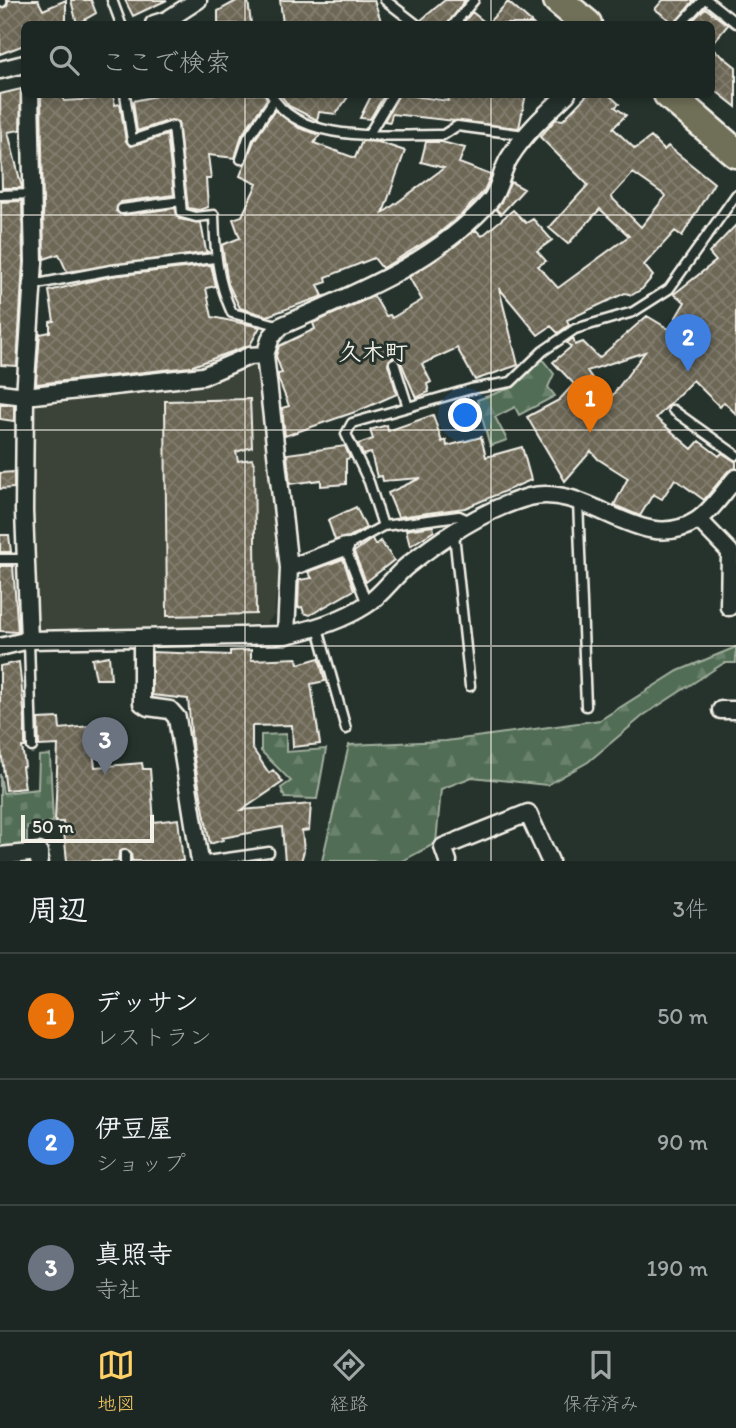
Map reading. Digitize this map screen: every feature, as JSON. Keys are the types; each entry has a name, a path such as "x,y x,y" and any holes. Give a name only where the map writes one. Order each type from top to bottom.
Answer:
{"highway":[{"path":"558,0 583,21"},
{"path":"673,98 736,153"}],"street":[{"path":"178,21 198,0"},
{"path":"0,70 21,65"},
{"path":"29,640 25,396 32,285 30,98"},
{"path":"286,635 289,568 265,355 271,337 281,326 424,258 492,199 508,160 525,135 561,98"},
{"path":"0,393 25,396 203,376 249,356 265,355"},
{"path":"0,647 29,640 286,635 317,628 367,605 408,565 472,522 531,497 559,496 653,532 673,533 699,520 736,478"},
{"path":"699,520 730,552 729,607"},
{"path":"289,568 345,547"},
{"path":"142,639 142,703 148,707 170,710 177,718 200,861"},
{"path":"448,861 443,847 528,813 550,861"},
{"path":"0,856 39,852 39,861"}],"lane":[{"path":"112,0 120,21"},
{"path":"385,0 412,21"},
{"path":"456,21 474,0"},
{"path":"684,21 705,0 736,23"},
{"path":"126,98 132,140 173,126 182,213 196,217 214,215 215,258 220,288 232,313 281,326"},
{"path":"241,159 248,138 272,98"},
{"path":"274,98 278,107 314,129 369,134 443,135 457,126 525,135"},
{"path":"369,134 391,98"},
{"path":"0,195 33,194"},
{"path":"383,526 369,482 346,434 352,424 471,389 511,382 542,351 575,329 633,312 669,289 736,195"},
{"path":"122,209 181,201"},
{"path":"32,285 111,270 215,258"},
{"path":"394,363 408,407"},
{"path":"673,410 736,454"},
{"path":"578,502 586,706"},
{"path":"367,605 345,547 383,526 459,516 472,522"},
{"path":"454,534 470,686"},
{"path":"0,559 26,559"},
{"path":"317,628 346,729"},
{"path":"29,640 32,747"},
{"path":"206,861 269,852"}],"shaded area":[{"path":"249,363 258,368 279,571 274,615 266,624 41,630 36,625 31,514 33,408 38,402"}],"green space":[{"path":"542,359 554,374 548,387 555,396 519,415 515,407 495,417 507,440 490,446 477,400 514,387"},
{"path":"736,647 736,663 724,663 644,715 588,762 547,785 472,777 441,789 436,843 402,861 322,861 349,745 446,741 600,720 678,671"},
{"path":"286,734 286,752 326,749 317,799 285,798 281,788 291,781 261,751 261,735"},
{"path":"50,755 53,822 27,826 27,845 0,848 0,774 3,793 38,789 39,756"}],"building":[{"path":"8,0 38,0 43,10 66,0 66,21 21,21 21,46 0,54 0,8 7,6"},
{"path":"71,0 91,0 96,13 82,21 76,21"},
{"path":"125,0 167,0 133,16"},
{"path":"238,0 248,0 251,21 218,21 218,11"},
{"path":"280,0 374,0 381,21 331,19 283,21"},
{"path":"445,0 465,0 450,21 421,20"},
{"path":"663,0 694,0 677,21 671,21 655,9"},
{"path":"508,2 530,21 490,21"},
{"path":"705,8 728,25 715,40 715,21 692,21"},
{"path":"472,12 483,21 464,21"},
{"path":"715,50 736,67 736,107 715,90"},
{"path":"21,89 20,130 8,132 22,188 2,188 0,94"},
{"path":"41,98 64,98 64,101 114,98 115,105 120,104 126,141 130,146 167,135 174,195 121,202 116,211 123,215 175,208 179,219 201,223 206,251 209,252 67,272 59,254 44,259"},
{"path":"147,98 267,99 242,135 235,158 208,155 211,179 206,179 208,207 199,210 188,208 178,122 171,120 137,131 133,101"},
{"path":"283,98 347,98 336,114 319,112 317,120 289,106"},
{"path":"370,98 383,98 370,119 360,118"},
{"path":"397,98 448,101 449,98 525,98 519,128 392,114 390,122 384,121"},
{"path":"584,98 612,98 619,104 615,107 626,115 613,128 635,149 651,137 664,150 668,146 714,183 682,236 675,231 644,265 653,276 642,289 632,295 625,293 567,320 569,325 558,333 551,326 538,335 499,288 518,365 475,380 457,348 422,364 431,382 427,384 429,392 416,398 400,360 393,357 388,364 397,394 358,411 285,436 282,408 289,406 278,378 278,374 282,373 276,356 279,346 315,329 313,323 374,296 386,316 390,315 392,318 422,300 409,277 476,230 482,236 513,210 526,223 533,219 552,240 537,251 546,261 538,266 558,288 629,236 600,209 568,244 549,228 588,185 540,137 556,119 563,120","holes":["633,173 666,196 641,227 611,197"]},
{"path":"275,110 299,128 320,135 314,143 355,158 362,141 378,142 405,151 383,213 444,168 421,162 426,142 442,142 465,148 459,163 491,175 484,191 461,215 438,234 388,265 382,268 374,258 326,277 327,282 318,285 323,296 267,316 240,308 228,284 222,245 240,238 233,219 242,216 257,184 240,176 254,141"},
{"path":"511,182 524,189 501,214 496,209"},
{"path":"22,201 23,262 17,366 1,365 1,202"},
{"path":"736,225 736,414 724,402 720,407 693,380 656,418 692,449 699,441 719,456 722,453 736,462 736,468 728,471 704,500 675,479 662,499 653,494 640,516 614,505 628,478 598,459 591,451 565,481 527,417 559,400 574,384 553,362 571,347 567,343 573,338 575,345 583,342 599,358 647,316 669,329 685,302 674,294 716,261 709,253","holes":["645,352 608,401 587,371"]},
{"path":"211,265 216,286 206,288 212,317 260,327 250,345 190,367 36,384 40,334 50,332 50,322 54,321 49,291 112,276"},
{"path":"250,399 252,447 236,452 238,461 252,459 254,464 256,614 167,616 165,401"},
{"path":"0,404 14,405 14,421 0,419"},
{"path":"433,415 442,442 446,440 447,446 481,437 486,457 522,447 531,480 465,508 398,517 388,493 421,478 383,481 382,476 377,477 371,453 363,455 358,444 373,439 370,430 387,425 388,431"},
{"path":"345,446 350,458 346,459 346,484 321,486 321,480 290,484 287,454"},
{"path":"14,472 14,488 0,489 0,473"},
{"path":"356,507 366,528 349,537 335,540 328,520"},
{"path":"433,526 434,531 410,546 406,530"},
{"path":"0,535 9,535 11,552 0,552"},
{"path":"372,539 375,545 380,541 394,560 366,582 354,552"},
{"path":"343,559 354,590 310,615 304,613 302,607 298,608 299,580 312,578 308,572"},
{"path":"0,566 13,566 18,632 0,631"},
{"path":"251,650 251,660 297,658 298,664 319,658 325,681 311,684 320,744 293,747 292,725 252,726 252,748 269,773 273,770 283,782 242,810 311,804 309,830 302,831 304,851 301,861 285,861 282,827 222,838 223,840 210,844 193,753 188,699 152,695 152,652 230,655 230,651"},
{"path":"109,656 111,679 96,679 92,659"},
{"path":"19,662 25,720 25,747 22,747 25,766 22,767 25,788 6,790 0,742 0,666"},
{"path":"59,718 60,729 90,726 95,767 142,763 143,769 150,769 154,822 178,819 183,861 132,861 131,852 126,849 119,852 118,861 67,861 63,822 55,822 58,745 39,746 38,719"}],"place":[{"name":"伊豆屋","path":"688,372"},
{"name":"デッサン","path":"590,433"},
{"name":"真照寺","path":"105,775"}],"district":[{"name":"久木町","path":"373,352"}]}
